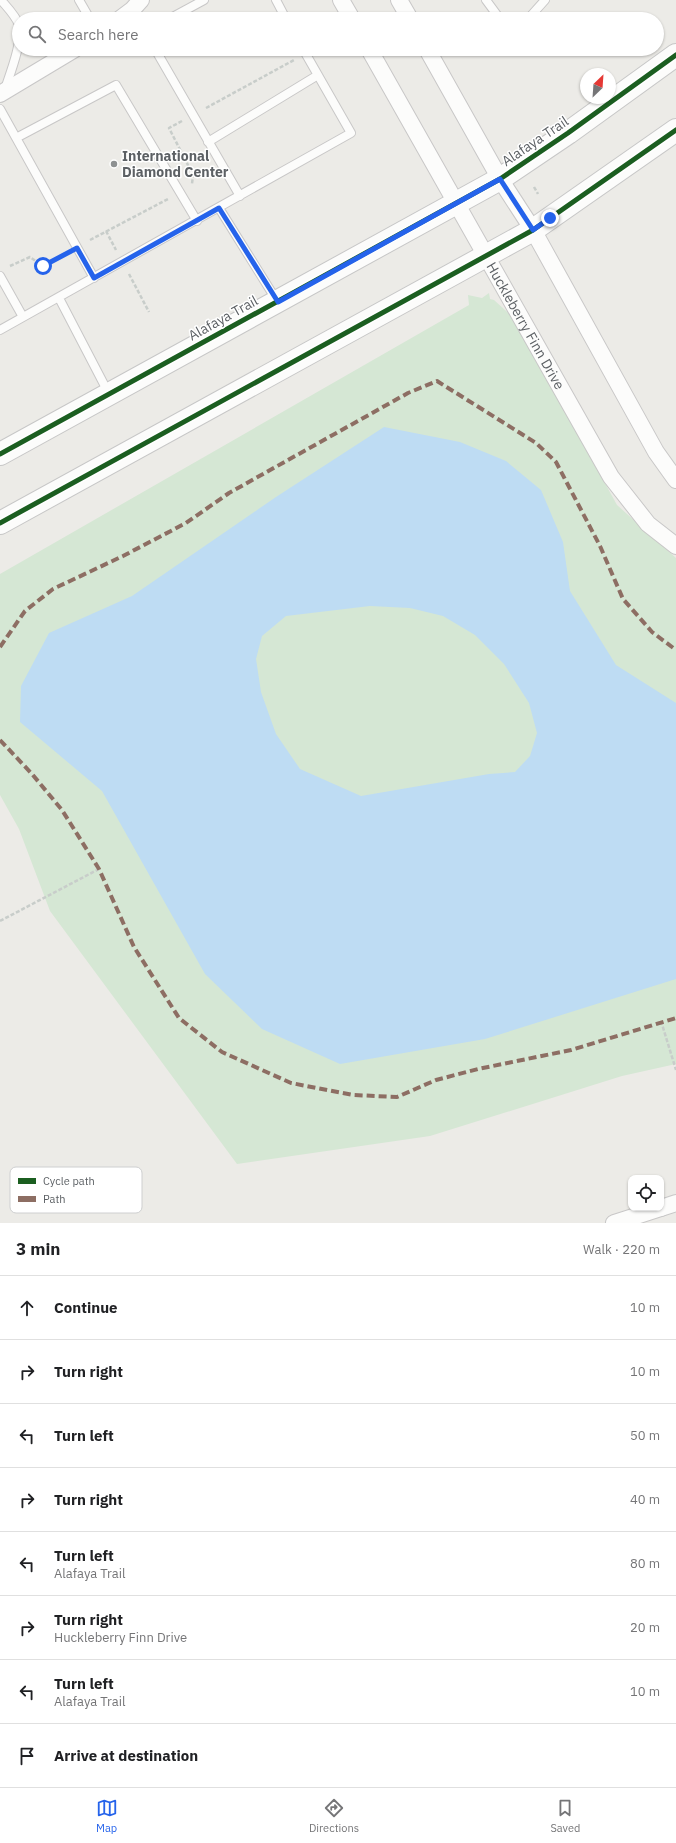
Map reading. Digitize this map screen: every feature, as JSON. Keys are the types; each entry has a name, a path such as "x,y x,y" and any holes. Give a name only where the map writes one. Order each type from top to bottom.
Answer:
{"main road":[{"name":"Alafaya Trail","path":"0,454 500,179 568,133 676,55"},
{"path":"0,523 484,255 533,230 676,130"}],"street":[{"path":"341,0 348,12"},
{"path":"399,0 406,12"},
{"path":"2,92 63,56"},
{"name":"Huckleberry Finn Drive","path":"373,56 484,255 612,477 648,524 676,546"},
{"path":"431,56 500,179 533,230 656,452 676,480"},
{"path":"664,1207 676,1203"},
{"path":"614,1223 652,1211"}],"lane":[{"path":"1,0 12,13"},
{"path":"79,0 86,12"},
{"path":"182,12 204,0"},
{"path":"276,0 282,12"},
{"path":"486,0 495,12"},
{"path":"534,12 545,0"},
{"path":"2,92 15,56"},
{"path":"159,56 240,196"},
{"path":"0,330 197,221 351,133 307,56"},
{"path":"208,142 318,76"},
{"path":"16,138 116,85 197,221"},
{"path":"0,109 94,278"},
{"path":"219,208 278,302"},
{"path":"0,276 23,317"},
{"path":"59,298 109,394"}],"path":[{"path":"194,180 194,174 169,128 295,56"},
{"path":"534,187 538,194"},
{"path":"6,268 30,257 43,266 173,196"},
{"path":"0,921 99,869"},
{"path":"661,1021 676,1070"}],"green space":[{"path":"489,293 490,299 494,300 514,318 617,505 676,558 676,1064 622,1076 430,1136 237,1164 50,911 19,829 0,795 0,574 469,305 468,295 482,298"}],"water":[{"path":"384,427 460,442 506,461 541,490 563,542 570,591 616,665 676,703 676,979 485,1039 340,1064 262,1029 205,974 102,791 20,722 21,686 49,633 132,596 276,497","holes":["370,606 410,608 443,616 475,635 504,664 529,703 537,733 530,756 515,772 489,774 361,796 300,769 276,734 261,692 256,659 262,636 286,616"]}],"marked path":[{"path":"0,647 25,611 53,589 123,556 186,523 229,493 408,393 437,381 536,443 556,462 600,546 623,599 652,632 676,650"},
{"path":"0,740 32,774 62,810 99,869 134,947 179,1018 222,1052 291,1083 353,1095 397,1097 436,1080 478,1069 571,1050 676,1018"}],"cycle path":[{"path":"0,454 500,179 568,133 676,55"},
{"path":"0,523 533,230 676,130"}],"place":[{"name":"International Diamond Center","path":"114,164"}],"route":[{"path":"43,266 77,248 94,278 219,208 278,302 500,179 533,230 550,218"}]}
